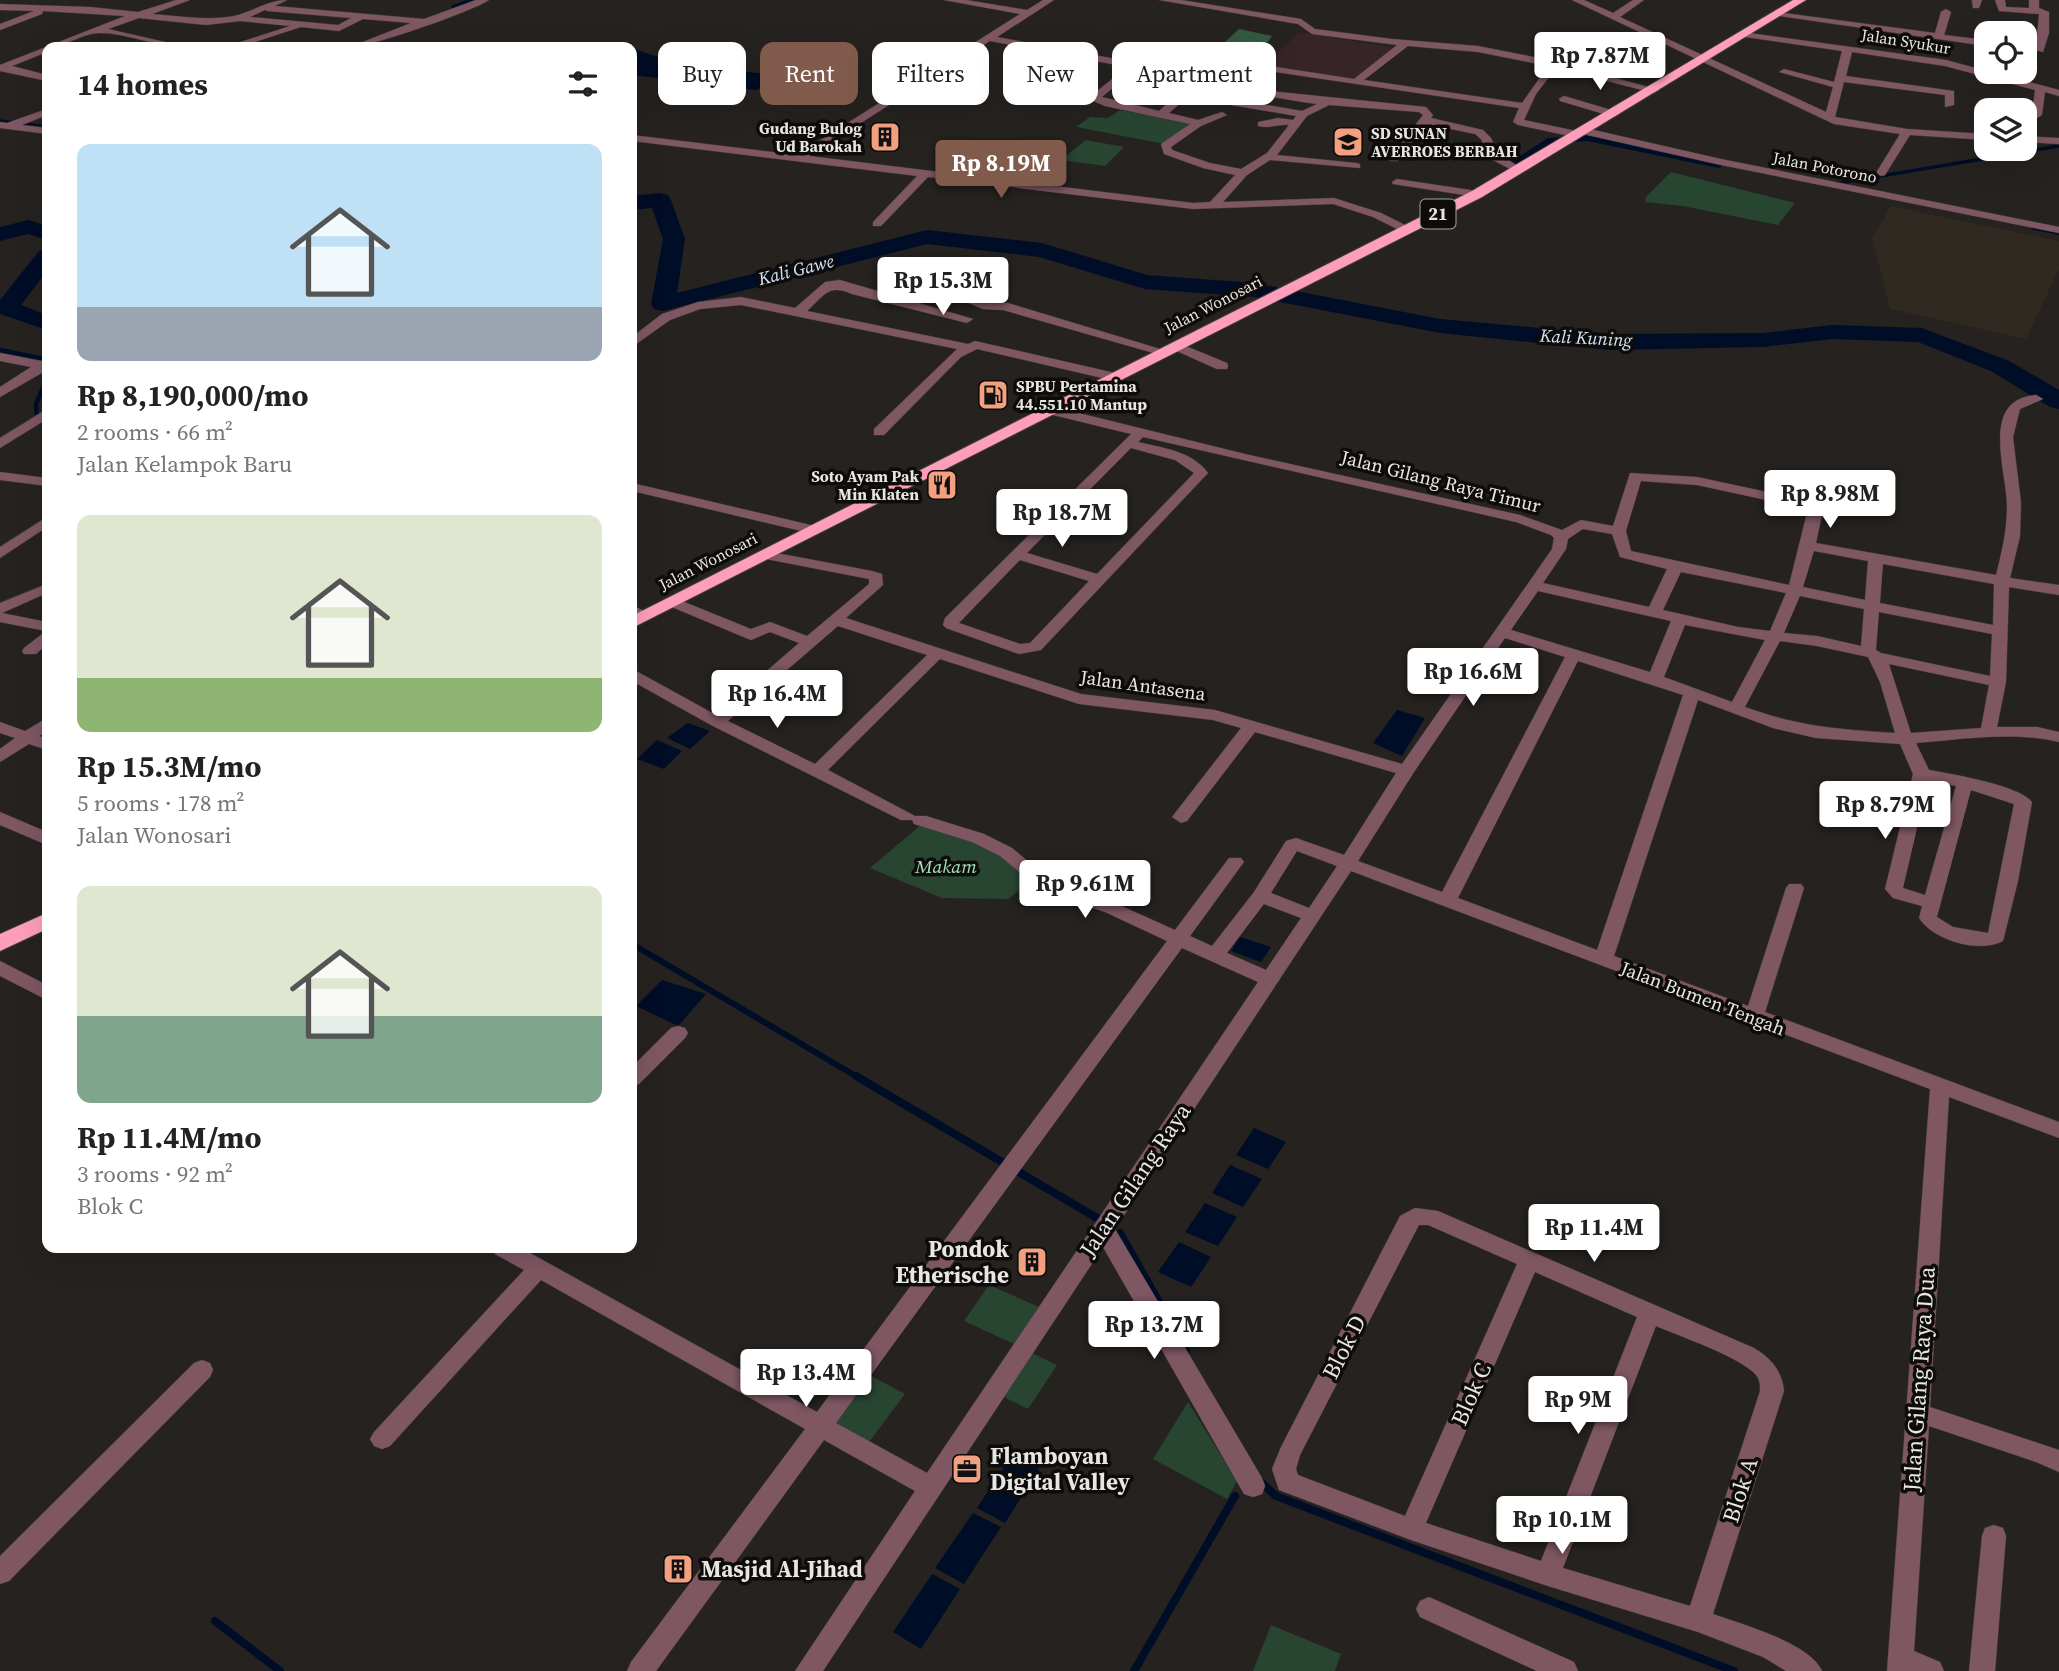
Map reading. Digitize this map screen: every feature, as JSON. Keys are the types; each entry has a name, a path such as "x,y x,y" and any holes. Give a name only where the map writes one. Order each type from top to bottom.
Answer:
{"highway":[{"name":"Jalan Wonosari","path":"637,616 672,603 1477,194 1801,0"},
{"path":"0,943 42,922"}],"street":[{"path":"60,8 87,0"},
{"path":"66,42 186,0"},
{"path":"239,18 282,0"},
{"path":"370,42 484,0"},
{"path":"949,0 1029,13"},
{"path":"799,158 1049,0"},
{"path":"1164,0 1301,22 1311,31 1478,49 1554,64 1654,90"},
{"path":"1577,0 1845,124 1907,132 1974,136"},
{"path":"1613,17 1639,0"},
{"path":"2000,0 2000,8 2044,12"},
{"path":"2034,0 2044,12 2044,33 2037,47"},
{"path":"0,7 60,8 194,22 239,18 341,28 362,16"},
{"path":"0,27 47,8"},
{"path":"266,8 428,22"},
{"path":"1939,37 1946,12"},
{"path":"1777,15 1974,41"},
{"path":"1763,25 1828,23"},
{"path":"246,42 302,25"},
{"path":"97,30 152,42"},
{"name":"Jalan Syukur","path":"1745,34 1974,67"},
{"path":"989,38 1112,61"},
{"path":"1356,82 1406,43"},
{"path":"1830,116 1848,48"},
{"path":"2,67 42,52"},
{"path":"1378,64 1395,68"},
{"path":"1276,70 1524,106 1554,64"},
{"path":"2,67 42,77"},
{"path":"1784,72 1886,90"},
{"path":"1288,97 1305,75"},
{"path":"1838,82 1950,93 1949,105"},
{"name":"Jalan Syukur","path":"2024,84 2059,93"},
{"path":"1112,85 1095,98 1112,104"},
{"path":"2037,115 2040,89"},
{"path":"1394,159 1424,115 1424,91"},
{"path":"1161,115 1182,96 1190,95 1300,118"},
{"path":"1276,95 1424,115 1479,132 1486,138 1493,156 1520,170"},
{"path":"1564,99 1614,114"},
{"path":"1212,207 1243,173 1268,157 1300,118 1328,102"},
{"path":"1114,105 1196,124"},
{"name":"Jalan Potorono","path":"1524,106 1520,124 2059,230"},
{"path":"13,124 42,114"},
{"path":"0,115 13,124 42,130"},
{"path":"1222,115 1209,122 1196,124 1165,146 1168,152 1207,166 1243,173"},
{"path":"1262,124 1270,125 1300,118"},
{"path":"1881,173 1907,132"},
{"path":"637,139 923,175 1212,207 1334,201 1377,215 1407,230"},
{"path":"2037,140 2059,141"},
{"path":"1268,157 1356,166"},
{"path":"877,224 923,175"},
{"path":"1397,182 1477,194"},
{"path":"909,274 987,306 1004,306 1170,349 1222,366"},
{"path":"797,313 829,285 840,284 953,330 966,347"},
{"path":"637,340 666,317 720,301 741,301 797,313 953,330 987,306"},
{"path":"879,432 966,347 984,346 1115,377"},
{"path":"0,357 42,365"},
{"path":"0,393 42,368"},
{"path":"1988,732 1998,682 2002,580 2014,525 2007,437 2014,407 2023,400 2036,399"},
{"name":"Jalan Gilang Raya Timur","path":"1050,410 1520,519 1556,532 1561,537"},
{"path":"0,444 42,416"},
{"path":"1128,443 1188,460 1198,466 1201,473 1035,647 1019,649 951,625 953,618 1016,554 1139,432"},
{"path":"0,476 42,481"},
{"path":"1736,709 1774,637 1795,591 1802,574 1815,510 1813,506 1667,477 1635,476 1619,531 1623,549 1631,557 1795,591 1872,608 1999,631"},
{"path":"637,488 814,530"},
{"path":"1347,864 1406,771 1559,549 1561,537 1581,524 1619,531"},
{"path":"0,554 42,525"},
{"path":"1808,546 2059,590"},
{"path":"1016,554 1098,579"},
{"path":"717,722 876,585 877,577 766,555"},
{"path":"1876,559 1872,654 1905,739 1919,760 1921,774 1894,889 1899,894 1932,903"},
{"path":"1654,613 1676,567"},
{"path":"1532,585 1680,620 1872,654 1998,682"},
{"path":"0,608 42,590"},
{"path":"672,603 751,635 770,626 809,642"},
{"path":"0,617 42,626"},
{"name":"Jalan Antasena","path":"836,620 1079,699 1215,715 1406,771"},
{"path":"1655,679 1680,620"},
{"path":"1501,632 1655,679 1779,725 1816,733 1905,739 1988,732 2037,732 2059,737"},
{"path":"30,650 42,640"},
{"path":"818,771 937,653"},
{"path":"1447,901 1573,656"},
{"path":"637,678 717,722 913,818 994,845 1037,878 1064,892 1111,908 1268,979"},
{"path":"1603,960 1692,693"},
{"path":"1181,817 1252,725"},
{"path":"0,727 42,742"},
{"path":"0,757 42,727"},
{"path":"1921,774 1965,782 2017,797 2023,802 1996,937 1986,940 1935,927 1928,918 1965,782"},
{"path":"0,818 42,837"},
{"name":"Jalan Bumen Tengah","path":"1260,897 1292,845 1302,846 2059,1130"},
{"path":"640,1671 1236,862"},
{"name":"Jalan Gilang Raya","path":"808,1671 1347,864"},
{"path":"1754,1017 1795,888"},
{"path":"1216,956 1260,897 1313,916"},
{"path":"0,968 42,990"},
{"path":"637,1074 678,1032"},
{"name":"Jalan Gilang Raya Dua","path":"1900,1664 1941,1087"},
{"name":"Blok D","path":"1410,1529 1288,1482 1284,1469 1289,1454 1408,1222 1415,1216 1430,1217 1531,1259"},
{"path":"1106,1223 1115,1245 1253,1486"},
{"path":"512,1253 930,1487"},
{"path":"1531,1259 1650,1314 1548,1575"},
{"name":"Blok C","path":"1410,1529 1531,1259"},
{"path":"382,1440 539,1268"},
{"name":"Blok A","path":"1650,1314 1761,1363 1770,1374 1772,1391 1699,1620"},
{"path":"0,1573 202,1370"},
{"path":"1917,1412 1997,1441 2041,1453 2059,1462"},
{"path":"1410,1529 1548,1575 1699,1620 1772,1648 1809,1671"},
{"path":"1982,1671 1994,1536"},
{"path":"1429,1609 1565,1671"},
{"path":"1900,1664 1931,1671"}],"shaded area":[{"path":"1299,32 1395,48 1353,80 1276,68 1276,54"},
{"path":"1891,206 2059,241 2059,269 2026,339 1890,309 1872,238"}],"green space":[{"path":"1239,29 1272,36 1268,42 1225,42"},
{"path":"1120,110 1192,123 1165,144 1076,127 1090,117 1108,118"},
{"path":"1086,140 1124,147 1105,166 1061,160"},
{"path":"1671,172 1795,203 1778,225 1683,206 1645,202 1646,197"},
{"name":"Makam","path":"922,824 966,839 994,853 1030,882 1008,899 942,898 870,868"},
{"path":"989,1285 1039,1307 1014,1344 964,1321"},
{"path":"1026,1350 1057,1365 1028,1409 996,1393"},
{"path":"871,1376 905,1394 869,1442 835,1424"},
{"path":"1188,1402 1237,1481 1227,1499 1153,1459"},
{"path":"1271,1625 1341,1654 1335,1671 1253,1671"}],"water":[{"path":"637,50 658,57 658,78 637,76"},
{"path":"746,71 760,73 760,88 746,89"},
{"path":"1397,710 1425,718 1402,756 1373,743"},
{"path":"688,723 710,731 690,749 667,738"},
{"path":"657,740 682,751 664,769 637,759"},
{"path":"1240,937 1271,947 1261,962 1231,951"},
{"path":"662,980 706,994 678,1026 637,1005"},
{"path":"1254,1128 1286,1142 1268,1169 1236,1155"},
{"path":"1230,1165 1262,1179 1243,1207 1212,1193"},
{"path":"1205,1203 1237,1217 1218,1246 1185,1232"},
{"path":"1179,1242 1211,1257 1191,1287 1158,1272"},
{"path":"1012,1455 1039,1469 1005,1523 977,1508"},
{"path":"973,1513 1001,1527 964,1584 935,1568"},
{"path":"932,1574 960,1589 921,1649 893,1632"}],"waterway":[{"path":"453,7 471,0"},
{"path":"0,121 42,126"},
{"path":"1515,163 1552,140 1587,138 1719,164"},
{"path":"1833,184 2059,146"},
{"name":"Kali Kuning","path":"637,202 660,200 674,239 663,304 927,237 1042,250 1145,282 1254,290 1440,326 1609,342 1763,340 1832,332 1922,335 2000,366 2059,401"},
{"name":"Kali Gawe","path":"0,234 29,227 42,231"},
{"path":"2033,228 2059,233"},
{"name":"Kali Gawe","path":"42,262 6,308 42,321"},
{"path":"0,350 42,359"},
{"path":"42,390 36,404 37,418 42,421"},
{"path":"637,947 859,1078"},
{"path":"856,1076 1097,1218"},
{"path":"1120,1233 1186,1350"},
{"path":"1260,1481 1276,1496 1734,1671"},
{"path":"1134,1671 1235,1496"},
{"path":"215,1621 280,1671"}],"place":[{"name":"Gudang Bulog Ud Barokah","path":"885,137"},
{"name":"SD SUNAN AVERROES BERBAH","path":"1348,142"},
{"name":"SPBU Pertamina 44.551.10 Mantup","path":"993,395"},
{"name":"Soto Ayam Pak Min Klaten","path":"942,485"},
{"name":"Pondok Etherische","path":"1032,1262"},
{"name":"Flamboyan Digital Valley","path":"967,1469"},
{"name":"Masjid Al-Jihad","path":"678,1569"}]}
